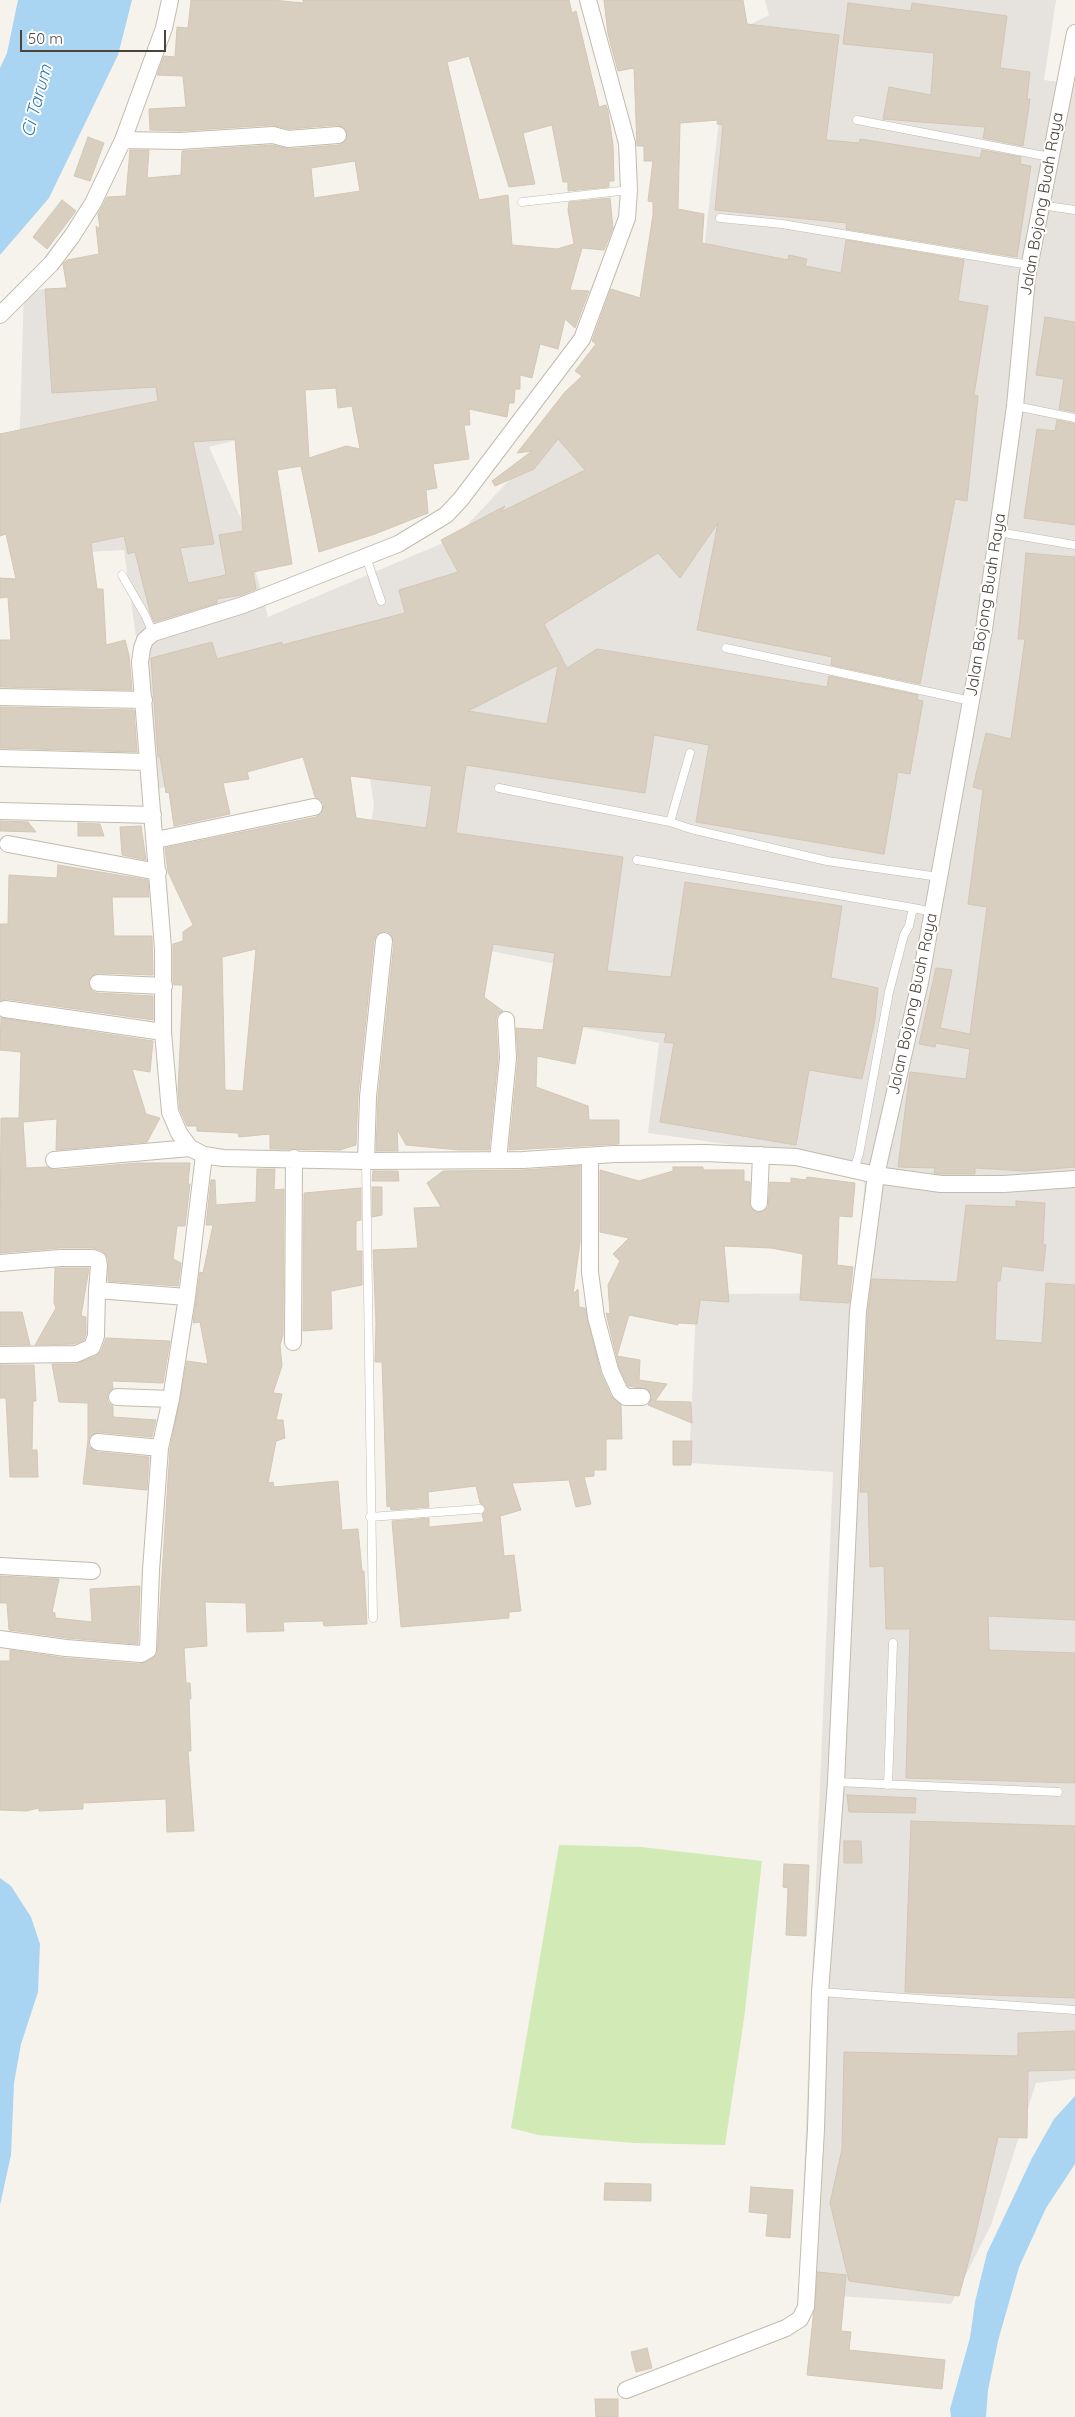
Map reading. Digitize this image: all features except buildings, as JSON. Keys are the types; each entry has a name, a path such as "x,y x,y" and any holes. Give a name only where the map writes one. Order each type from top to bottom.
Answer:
{"street":[{"path":"0,315 51,264 93,203 123,140 164,28 170,0"},
{"path":"0,1639 66,1648 146,1653 148,1650 151,1570 160,1448 171,1399 187,1297 197,1151 179,1133 170,1112 163,1032 164,986 156,840 140,656 145,640 153,633 243,606 398,544 446,515 461,499 582,338 627,218 629,190 628,143 588,0"},
{"name":"Jalan Bojong Buah Raya","path":"626,2390 786,2328 803,2316 806,2307 816,2129 820,1992 836,1782 858,1311 876,1174 920,982 971,701 998,532 1015,406 1022,320 1029,265 1075,32"},
{"path":"123,140 180,141 273,135 288,139 338,135"},
{"path":"0,698 144,700"},
{"path":"0,758 148,762"},
{"path":"156,840 314,807"},
{"path":"0,811 153,815"},
{"path":"8,844 158,872"},
{"path":"366,1160 368,1097 384,941"},
{"path":"98,983 164,986"},
{"path":"5,1009 163,1032"},
{"path":"498,1160 508,1058 506,1020"},
{"path":"54,1160 197,1151 223,1158 366,1160 498,1160 668,1153 796,1157 915,1182 970,1185 1075,1178"},
{"path":"760,1203 761,1155"},
{"path":"590,1157 590,1272 596,1317 610,1370 620,1392 626,1397 634,1399 642,1397"},
{"path":"293,1342 294,1158"},
{"path":"0,1263 61,1258 93,1258 98,1260 99,1266 96,1336 92,1347 76,1354 0,1355"},
{"path":"97,1290 187,1297"},
{"path":"117,1397 171,1399"},
{"path":"98,1442 160,1448"},
{"path":"0,1566 92,1571"}],"lane":[{"path":"857,120 1050,157"},
{"path":"522,202 629,190"},
{"path":"1041,206 1075,210"},
{"path":"720,218 774,222 1029,265"},
{"path":"1015,406 1075,418"},
{"path":"998,532 1075,545"},
{"path":"366,557 381,601"},
{"path":"122,575 153,633"},
{"path":"726,648 971,701"},
{"path":"670,822 690,753"},
{"path":"499,788 670,822 691,829 827,861 939,877"},
{"path":"636,860 933,912"},
{"path":"854,1169 859,1154 888,992 912,908"},
{"path":"366,1160 373,1618"},
{"path":"370,1517 480,1509"},
{"path":"888,1785 893,1643"},
{"path":"836,1782 1058,1792"},
{"path":"820,1992 1075,2010"}],"shaded area":[{"path":"765,0 1056,0 1044,80 1075,84 1075,2079 1036,2083 991,2225 951,2304 799,2293 833,1472 689,1463 699,1242 720,1294 856,1293 866,1164 648,1133 659,1043 560,1023 562,965 314,916 366,851 374,805 364,738 157,789 124,550 16,556 24,291 272,270 277,430 209,447 242,521 268,617 455,538 600,383 685,411 729,35 769,15"}],"green space":[{"path":"559,1845 641,1847 762,1861 744,2019 725,2145 634,2143 538,2135 511,2128"}],"water":[{"name":"Ci Tarum","path":"18,0 132,0 118,55 49,198 0,255 0,68 7,53"},
{"path":"0,1878 11,1886 31,1917 40,1944 38,1992 21,2044 14,2083 11,2155 0,2205"},
{"path":"1075,2096 1075,2164 1046,2208 1019,2267 998,2341 988,2390 986,2417 951,2417 950,2409 970,2338 975,2302 987,2253 1032,2158 1054,2119"}]}
